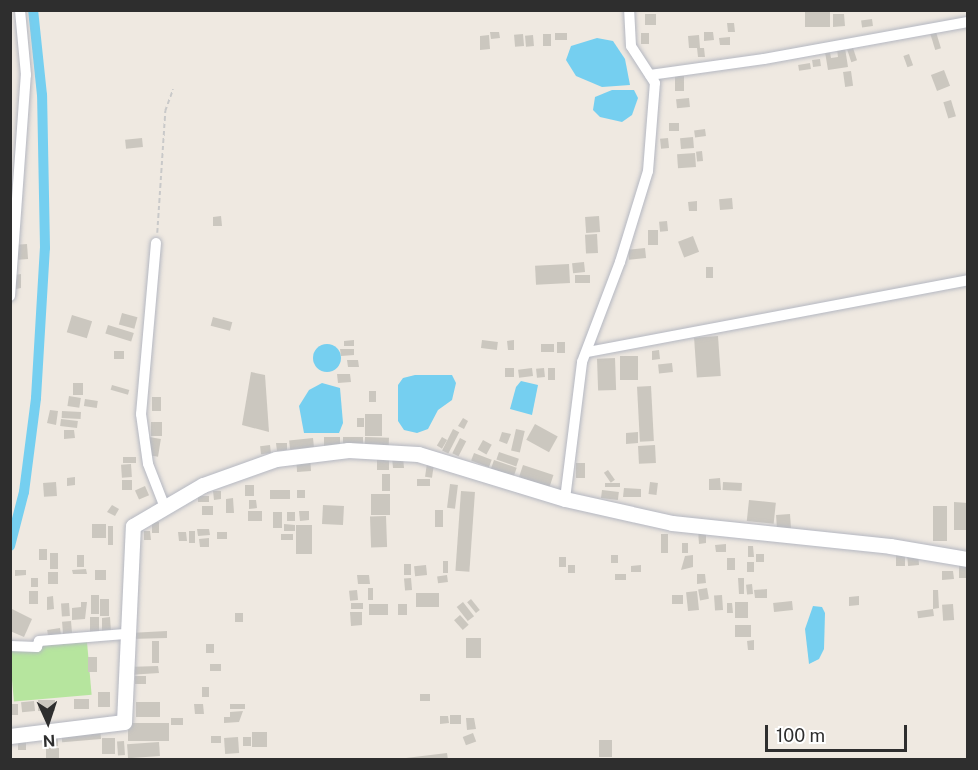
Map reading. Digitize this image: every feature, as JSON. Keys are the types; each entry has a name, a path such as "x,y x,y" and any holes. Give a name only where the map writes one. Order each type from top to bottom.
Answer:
{"street":[{"path":"10,296 27,75 20,10"},
{"path":"565,499 582,362 588,352 648,171 655,112 655,83 631,46 629,10"},
{"path":"650,75 764,59 968,22"},
{"path":"156,243 141,414 148,464 164,504"},
{"path":"588,352 968,280"},
{"path":"10,736 124,722 125,634 133,526 164,504 203,485 276,459 348,450 417,454 565,499 672,523 890,546 968,559"},
{"path":"10,646 37,647 40,641 125,634"}],"path":[{"path":"156,243 165,111 173,89"}],"green space":[{"path":"87,642 92,695 14,702 10,649"}],"water":[{"path":"597,38 613,41 625,59 630,85 602,87 576,76 566,60 571,46"},
{"path":"612,90 634,90 638,98 632,115 622,122 600,117 593,110 595,97"},
{"path":"327,344 337,348 341,358 337,368 327,372 317,368 313,358 317,348"},
{"path":"415,375 452,375 456,383 452,400 438,410 428,429 417,433 404,430 398,421 398,385 403,378"},
{"path":"521,381 538,385 532,415 510,409 516,387"},
{"path":"322,383 340,388 343,423 339,433 304,433 299,406 309,390"},
{"path":"813,606 822,607 825,613 824,649 819,659 809,664 805,629"}],"building":[{"path":"805,10 830,10 830,27 805,27"},
{"path":"645,14 656,14 656,25 645,25"},
{"path":"833,14 844,14 845,26 833,27"},
{"path":"872,19 873,26 862,27 861,21"},
{"path":"727,23 734,23 735,32 728,32"},
{"path":"490,32 499,32 500,38 491,39"},
{"path":"704,32 713,32 714,40 704,41"},
{"path":"936,32 941,48 935,50 930,34"},
{"path":"555,33 567,33 567,40 555,40"},
{"path":"641,33 649,33 649,44 641,44"},
{"path":"523,34 524,46 515,47 514,35"},
{"path":"543,34 551,34 551,46 543,46"},
{"path":"489,35 490,49 480,50 480,36"},
{"path":"533,35 534,46 526,47 525,36"},
{"path":"699,35 700,48 704,48 705,57 698,57 697,48 689,48 688,36"},
{"path":"730,37 730,45 720,45 719,38"},
{"path":"845,48 848,67 828,70 825,52 830,52 831,58 838,57 837,49"},
{"path":"853,48 857,60 851,62 847,50"},
{"path":"909,54 913,65 907,67 903,56"},
{"path":"820,59 821,66 813,67 812,60"},
{"path":"810,63 811,69 799,71 798,65"},
{"path":"944,70 950,86 937,91 931,75"},
{"path":"851,71 853,86 845,87 843,72"},
{"path":"675,76 684,76 684,91 675,91"},
{"path":"689,98 690,107 677,108 676,99"},
{"path":"951,100 956,116 948,119 943,102"},
{"path":"669,123 679,123 679,131 669,131"},
{"path":"705,129 706,136 695,137 694,131"},
{"path":"693,137 694,148 681,149 680,138"},
{"path":"142,138 143,147 126,149 125,140"},
{"path":"668,138 669,148 661,149 660,139"},
{"path":"702,151 703,161 697,162 696,152"},
{"path":"695,153 696,167 678,168 677,154"},
{"path":"732,198 733,209 720,210 719,199"},
{"path":"697,201 697,211 689,211 688,202"},
{"path":"221,216 222,226 213,226 213,217"},
{"path":"599,216 600,232 586,233 585,217"},
{"path":"667,221 668,231 660,232 659,222"},
{"path":"648,230 658,230 658,245 648,245"},
{"path":"597,234 598,253 586,254 585,235"},
{"path":"693,236 699,252 684,258 678,242"},
{"path":"27,244 28,259 18,260 17,245"},
{"path":"645,248 646,258 629,260 628,250"},
{"path":"584,262 585,272 573,273 572,263"},
{"path":"569,264 570,283 536,285 535,266"},
{"path":"706,267 713,267 713,278 706,278"},
{"path":"21,274 21,288 16,289 15,275"},
{"path":"575,275 590,275 590,283 575,283"},
{"path":"122,313 137,317 134,329 119,325"},
{"path":"72,315 92,321 87,338 67,332"},
{"path":"213,317 232,322 230,331 211,326"},
{"path":"108,325 134,333 131,342 105,334"},
{"path":"718,336 721,376 697,378 694,338"},
{"path":"354,340 354,346 344,346 344,341"},
{"path":"482,340 498,342 497,350 481,348"},
{"path":"514,340 514,350 508,350 507,341"},
{"path":"557,342 565,342 565,353 557,353"},
{"path":"541,344 554,344 554,352 541,352"},
{"path":"340,349 354,349 354,355 341,356"},
{"path":"659,350 660,359 652,360 652,351"},
{"path":"114,351 124,351 124,359 114,359"},
{"path":"620,356 638,356 638,380 620,380"},
{"path":"615,358 616,390 598,391 597,359"},
{"path":"347,360 358,360 359,367 348,367"},
{"path":"672,363 673,372 659,373 658,364"},
{"path":"505,368 514,368 514,377 505,377"},
{"path":"532,368 533,376 519,378 518,370"},
{"path":"544,368 545,377 537,378 536,369"},
{"path":"548,368 555,368 555,380 548,380"},
{"path":"251,372 265,375 269,432 242,425"},
{"path":"337,374 350,374 351,382 338,383"},
{"path":"73,383 83,383 83,395 73,395"},
{"path":"112,385 129,390 128,395 111,390"},
{"path":"651,386 654,441 640,442 637,387"},
{"path":"369,391 376,391 376,402 369,402"},
{"path":"69,396 81,398 79,408 67,406"},
{"path":"152,397 161,397 161,411 152,411"},
{"path":"85,399 98,401 97,408 84,406"},
{"path":"50,410 58,411 56,425 47,423"},
{"path":"62,411 81,412 81,419 62,418"},
{"path":"365,414 382,414 382,436 365,436"},
{"path":"357,418 364,418 364,427 357,427"},
{"path":"463,418 468,421 464,429 458,426"},
{"path":"61,419 78,421 77,428 60,426"},
{"path":"151,422 162,422 162,436 151,436"},
{"path":"535,424 558,437 549,452 526,440"},
{"path":"453,429 459,432 448,454 442,450"},
{"path":"516,429 525,431 520,452 511,450"},
{"path":"64,430 74,430 75,438 64,439"},
{"path":"502,432 511,434 507,444 499,441"},
{"path":"638,432 638,443 626,444 626,433"},
{"path":"149,437 161,439 158,457 146,455"},
{"path":"324,437 340,437 340,448 324,448"},
{"path":"343,437 363,437 363,447 343,447"},
{"path":"365,437 389,438 389,449 365,448"},
{"path":"442,437 447,440 442,449 437,446"},
{"path":"313,438 314,447 290,449 289,441"},
{"path":"460,438 466,441 459,456 452,453"},
{"path":"483,440 492,445 486,454 478,450"},
{"path":"276,443 287,443 287,450 277,451"},
{"path":"270,445 271,453 261,454 260,446"},
{"path":"655,445 656,463 639,464 638,446"},
{"path":"499,452 519,459 516,466 496,460"},
{"path":"474,453 492,460 489,467 471,460"},
{"path":"377,455 389,455 389,470 377,470"},
{"path":"310,456 311,471 297,472 296,457"},
{"path":"123,457 136,457 136,463 123,463"},
{"path":"392,457 403,457 404,468 393,468"},
{"path":"494,460 517,468 514,476 491,469"},
{"path":"427,463 434,464 432,478 425,477"},
{"path":"576,463 585,463 585,478 576,478"},
{"path":"131,464 132,477 122,478 121,465"},
{"path":"523,465 553,475 549,487 519,477"},
{"path":"608,470 615,480 611,483 604,473"},
{"path":"382,474 390,474 390,491 382,491"},
{"path":"75,477 75,485 67,486 67,478"},
{"path":"720,478 721,490 709,490 709,479"},
{"path":"417,479 430,479 430,486 417,486"},
{"path":"122,480 132,480 132,490 122,490"},
{"path":"56,482 57,496 44,497 43,483"},
{"path":"650,482 658,483 656,495 649,494"},
{"path":"723,482 742,483 742,491 723,490"},
{"path":"605,483 620,483 620,487 605,487"},
{"path":"450,484 458,485 455,509 447,508"},
{"path":"245,485 254,485 254,496 245,496"},
{"path":"145,486 149,495 139,500 135,490"},
{"path":"624,488 641,489 641,497 623,497"},
{"path":"270,490 290,490 290,499 270,499"},
{"path":"297,490 305,490 305,498 297,498"},
{"path":"602,490 619,492 618,500 601,498"},
{"path":"213,491 221,491 221,499 214,500"},
{"path":"461,491 475,492 469,572 455,571"},
{"path":"371,494 390,494 390,515 371,515"},
{"path":"198,496 209,496 209,502 198,502"},
{"path":"233,498 234,513 226,513 226,499"},
{"path":"249,500 256,500 257,508 249,509"},
{"path":"749,500 776,503 774,524 747,521"},
{"path":"954,502 968,503 966,530 954,530"},
{"path":"112,505 119,509 115,516 107,512"},
{"path":"323,505 344,506 343,525 322,524"},
{"path":"202,506 213,506 213,515 202,515"},
{"path":"933,506 947,506 947,541 933,541"},
{"path":"435,510 443,510 443,527 435,527"},
{"path":"248,511 262,511 262,521 248,521"},
{"path":"299,511 309,511 309,520 300,521"},
{"path":"273,512 282,512 282,528 273,528"},
{"path":"287,512 295,512 295,521 287,521"},
{"path":"790,514 791,528 777,529 776,515"},
{"path":"386,516 387,547 371,548 370,517"},
{"path":"152,522 159,522 159,533 152,533"},
{"path":"92,524 106,524 106,538 92,538"},
{"path":"284,524 295,525 295,531 284,531"},
{"path":"296,525 312,525 312,554 296,554"},
{"path":"108,526 113,526 113,545 108,545"},
{"path":"197,529 209,529 210,535 198,536"},
{"path":"698,530 706,530 706,543 699,544"},
{"path":"144,531 150,531 151,540 144,540"},
{"path":"189,531 195,531 195,543 189,543"},
{"path":"178,532 186,532 187,541 179,541"},
{"path":"217,532 227,532 227,539 217,539"},
{"path":"281,534 293,534 293,540 281,540"},
{"path":"661,534 668,534 668,553 661,553"},
{"path":"209,538 209,547 200,547 199,539"},
{"path":"682,543 688,543 688,553 682,553"},
{"path":"726,544 726,552 716,552 715,545"},
{"path":"748,546 753,546 754,557 748,557"},
{"path":"39,549 47,549 47,560 39,560"},
{"path":"896,552 905,552 905,566 896,566"},
{"path":"50,553 58,553 58,569 50,569"},
{"path":"918,553 919,565 908,566 907,554"},
{"path":"756,554 764,554 764,562 756,562"},
{"path":"77,555 84,555 84,567 77,567"},
{"path":"611,555 618,555 618,563 611,563"},
{"path":"693,555 693,567 681,570 685,556"},
{"path":"559,557 566,557 566,567 559,567"},
{"path":"727,558 735,558 735,570 727,570"},
{"path":"443,561 448,561 448,573 443,573"},
{"path":"747,562 754,562 754,572 747,572"},
{"path":"404,564 411,564 411,575 404,575"},
{"path":"426,565 427,575 415,576 414,566"},
{"path":"568,565 575,565 575,573 568,573"},
{"path":"641,565 641,572 631,572 631,566"},
{"path":"959,565 968,565 968,578 959,578"},
{"path":"86,569 87,574 73,574 72,570"},
{"path":"15,570 26,570 26,575 15,576"},
{"path":"95,570 106,570 106,580 95,580"},
{"path":"942,571 953,571 954,579 942,580"},
{"path":"48,572 58,572 58,584 48,584"},
{"path":"615,574 626,574 626,580 615,580"},
{"path":"697,574 705,574 706,583 697,584"},
{"path":"357,575 369,575 370,584 358,584"},
{"path":"447,575 448,582 438,583 437,576"},
{"path":"31,578 38,578 38,587 31,587"},
{"path":"411,578 412,590 405,591 404,579"},
{"path":"738,578 744,578 744,594 739,594"},
{"path":"752,584 753,594 747,595 746,585"},
{"path":"368,588 373,588 373,600 368,600"},
{"path":"707,588 709,599 700,600 698,590"},
{"path":"767,589 767,598 755,598 754,590"},
{"path":"357,590 358,600 350,601 349,591"},
{"path":"933,590 938,590 939,608 933,609"},
{"path":"29,591 38,591 38,604 29,604"},
{"path":"697,591 699,610 688,611 686,592"},
{"path":"416,593 439,593 439,607 416,607"},
{"path":"91,595 99,595 99,614 91,614"},
{"path":"672,595 683,595 683,604 672,604"},
{"path":"722,595 723,610 715,611 714,596"},
{"path":"53,596 54,609 47,610 47,597"},
{"path":"859,596 859,605 849,606 849,597"},
{"path":"100,599 109,599 109,616 100,616"},
{"path":"471,599 480,610 476,613 467,602"},
{"path":"792,601 793,610 774,612 773,603"},
{"path":"81,602 87,602 85,619 72,620 72,608 81,607"},
{"path":"463,602 474,616 468,621 457,607"},
{"path":"735,602 748,602 748,618 735,618"},
{"path":"69,603 70,616 62,617 61,604"},
{"path":"351,603 363,603 363,609 351,609"},
{"path":"727,603 732,603 733,613 727,613"},
{"path":"369,604 388,604 388,615 369,615"},
{"path":"398,604 407,604 407,615 398,615"},
{"path":"953,604 954,620 943,621 942,605"},
{"path":"12,609 32,619 24,637 10,631"},
{"path":"933,609 934,616 918,618 917,611"},
{"path":"350,612 362,612 362,625 351,626"},
{"path":"235,613 243,613 243,622 235,622"},
{"path":"460,615 469,625 463,630 454,620"},
{"path":"90,617 99,617 99,633 90,633"},
{"path":"110,617 111,632 102,633 102,618"},
{"path":"71,621 72,633 63,634 62,622"},
{"path":"735,625 751,625 751,637 735,637"},
{"path":"60,628 61,634 48,636 47,630"},
{"path":"167,631 167,638 130,639 129,633"},
{"path":"466,638 481,638 481,658 466,658"},
{"path":"754,640 754,650 748,650 747,641"},
{"path":"152,641 159,641 159,663 152,663"},
{"path":"206,644 214,644 214,653 206,653"},
{"path":"88,657 97,657 97,672 88,672"},
{"path":"210,664 221,664 221,671 210,671"},
{"path":"158,666 159,673 128,675 127,667"},
{"path":"135,676 146,676 146,684 135,684"},
{"path":"202,687 209,687 209,697 202,697"},
{"path":"98,692 110,692 110,707 98,707"},
{"path":"420,694 430,694 430,701 420,701"},
{"path":"74,699 89,699 89,709 74,709"},
{"path":"38,700 55,700 55,711 38,711"},
{"path":"34,701 35,711 22,712 21,702"},
{"path":"136,702 160,702 160,717 136,717"},
{"path":"10,704 18,704 18,715 10,715"},
{"path":"194,704 203,704 204,714 195,714"},
{"path":"230,704 245,704 245,709 230,709"},
{"path":"243,711 239,722 224,723 224,717 230,717 230,712"},
{"path":"450,715 461,715 461,724 450,724"},
{"path":"440,716 448,716 449,723 440,724"},
{"path":"171,718 183,718 183,725 171,725"},
{"path":"466,718 474,718 476,729 467,730"},
{"path":"128,723 169,723 169,741 128,741"},
{"path":"100,727 101,739 62,742 61,730"},
{"path":"252,732 267,732 267,747 252,747"},
{"path":"473,733 476,741 466,745 463,737"},
{"path":"45,736 58,736 58,746 45,746"},
{"path":"211,736 221,736 221,743 211,743"},
{"path":"238,737 239,753 225,754 224,738"},
{"path":"243,737 251,737 251,746 243,746"},
{"path":"102,738 115,738 115,754 102,754"},
{"path":"599,740 612,740 612,757 599,757"},
{"path":"18,741 26,741 26,750 18,750"},
{"path":"117,741 124,741 125,755 118,755"},
{"path":"159,742 160,756 128,758 127,744"},
{"path":"46,748 59,748 59,760 46,760"},
{"path":"447,753 448,760 406,760 406,758"}],"waterway":[{"path":"10,546 24,492 36,398 45,248 42,95 33,10"}]}
